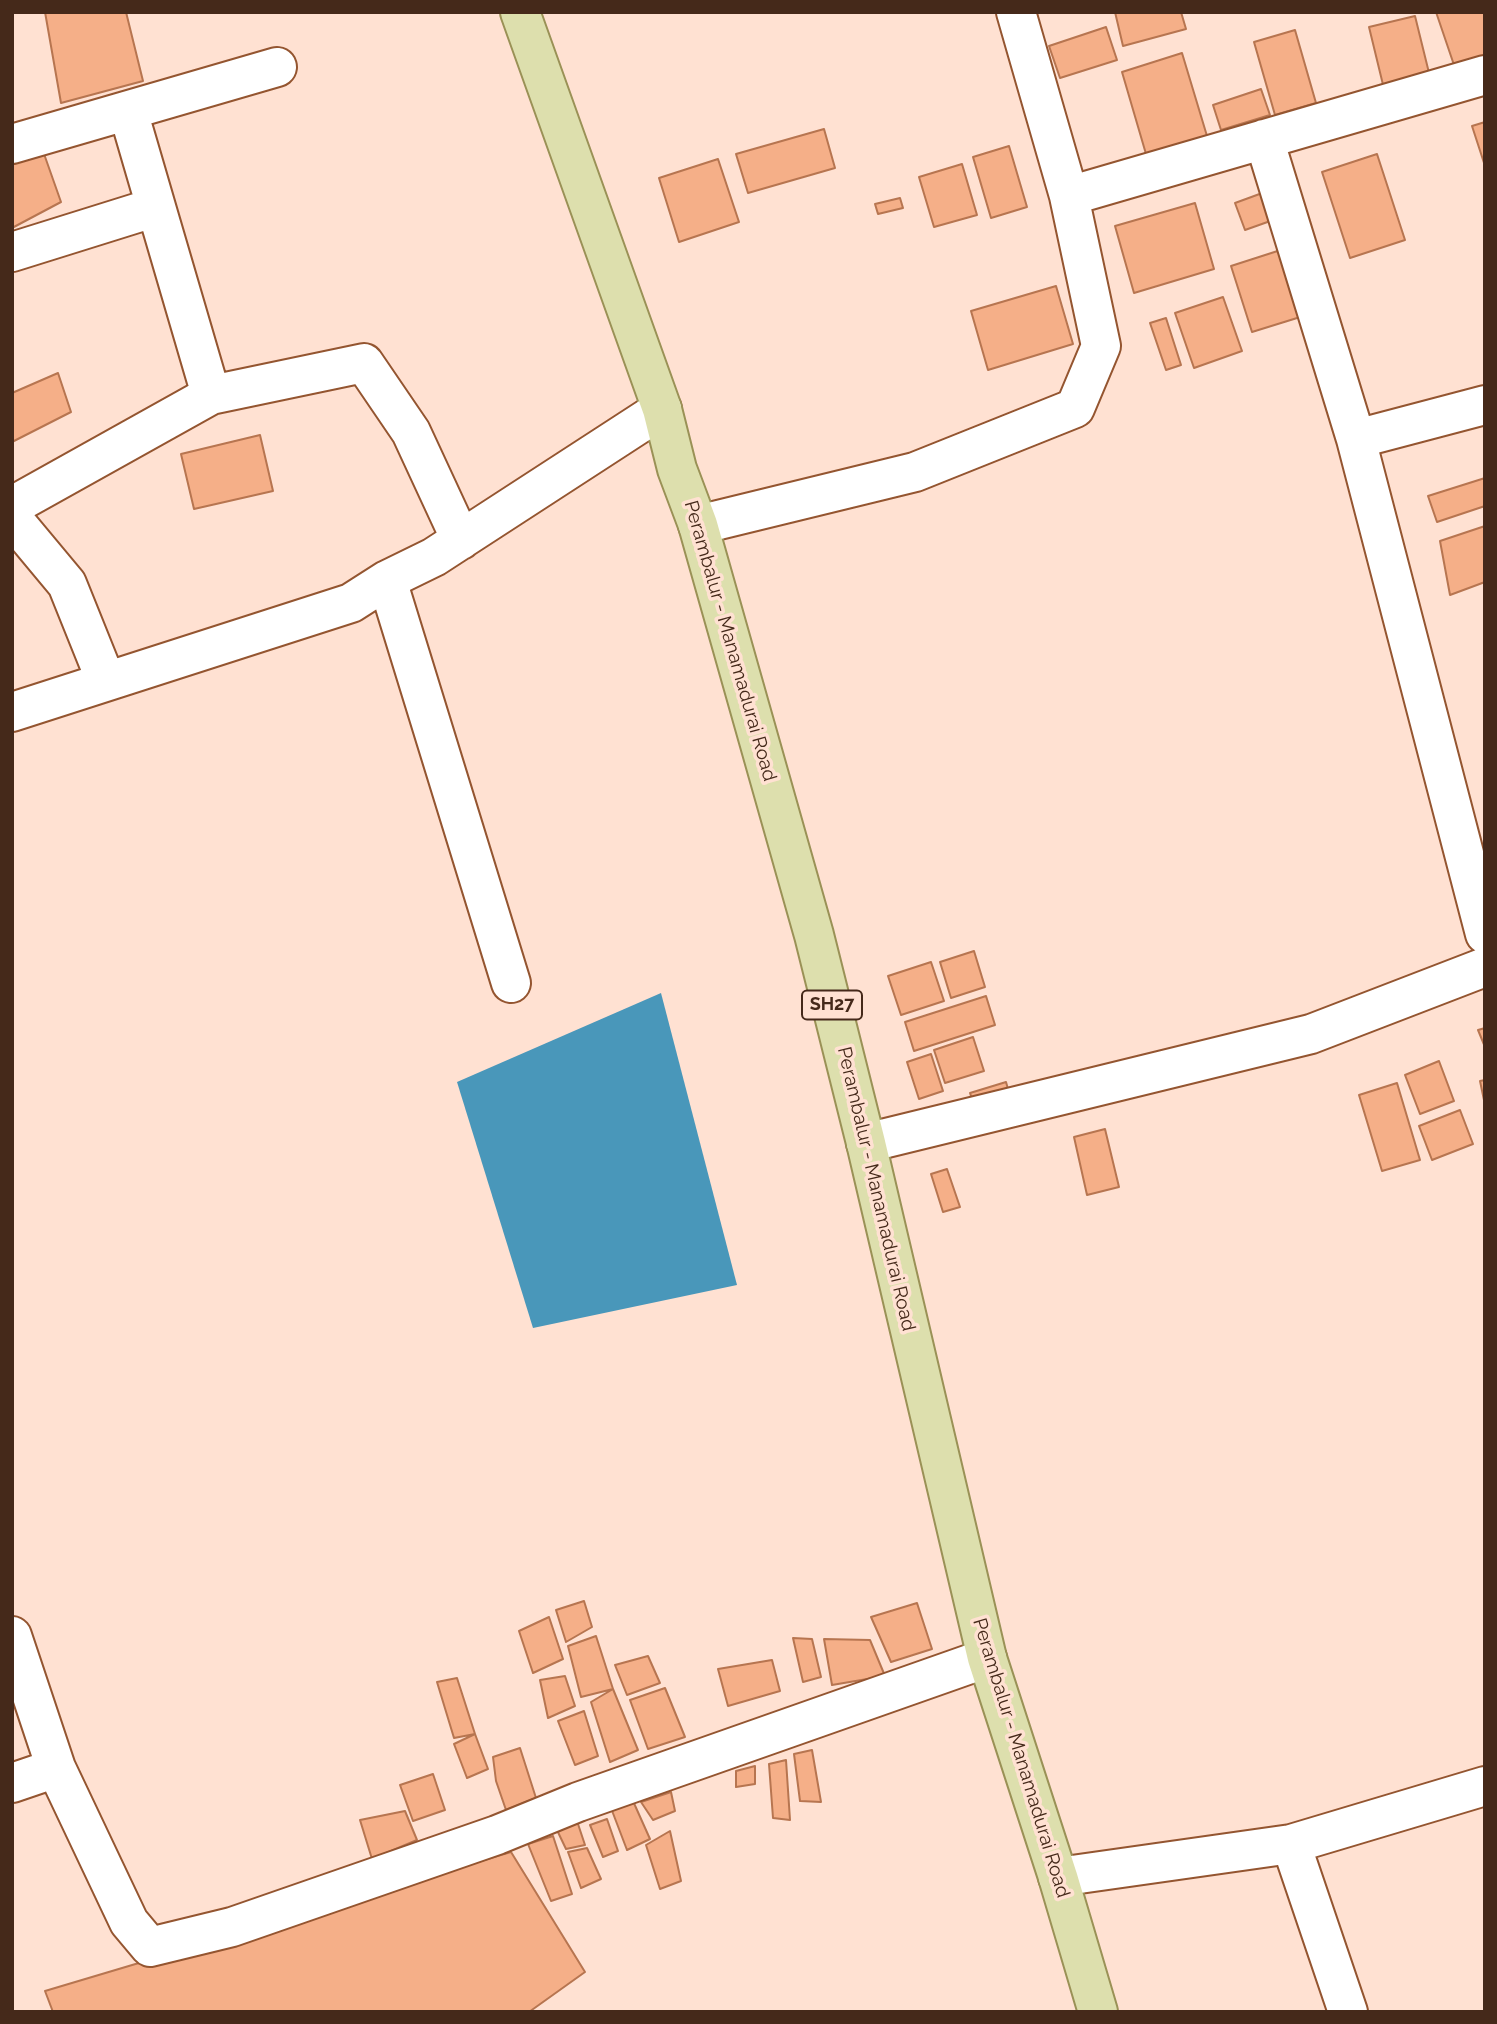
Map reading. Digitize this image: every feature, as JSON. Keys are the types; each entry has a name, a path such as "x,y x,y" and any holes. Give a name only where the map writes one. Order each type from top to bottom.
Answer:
{"main road":[{"name":"Perambalur - Manamadurai Road","path":"520,12 662,409 677,469 698,525 814,935 866,1143 987,1658 1058,1877 1098,2012"}],"street":[{"path":"698,525 915,472 1075,408 1101,346 1069,196 1016,12"},
{"path":"12,144 277,67"},
{"path":"1069,196 1485,75"},
{"path":"128,111 211,395"},
{"path":"1264,139 1356,439 1418,668 1485,934"},
{"path":"12,252 156,206"},
{"path":"12,506 211,395 364,363 411,432 461,540"},
{"path":"1356,439 1485,405"},
{"path":"12,712 351,603 387,580 434,557 662,409"},
{"path":"12,518 67,584 106,681"},
{"path":"387,580 511,982"},
{"path":"866,1143 1311,1034 1485,967"},
{"path":"12,1636 55,1768 130,1922 150,1947 232,1927 472,1844 588,1798 987,1658"},
{"path":"12,1783 55,1768"},
{"path":"1058,1877 1291,1844 1485,1786"},
{"path":"1291,1844 1348,2012"}],"water":[{"path":"661,993 737,1285 533,1328 457,1082"}],"building":[{"path":"45,12 126,12 143,81 61,103"},
{"path":"1115,12 1181,12 1186,29 1123,46"},
{"path":"1436,12 1485,12 1485,55 1454,65"},
{"path":"1415,16 1431,81 1385,93 1369,27"},
{"path":"1106,27 1117,60 1060,78 1049,46"},
{"path":"1295,30 1316,103 1275,115 1254,42"},
{"path":"1182,53 1207,136 1146,154 1122,72"},
{"path":"1261,89 1270,115 1221,130 1213,105"},
{"path":"1485,122 1485,166 1472,126"},
{"path":"824,129 835,168 748,193 736,154"},
{"path":"1009,146 1027,207 991,218 973,157"},
{"path":"43,151 61,202 12,228 12,160"},
{"path":"1377,154 1405,240 1350,258 1322,172"},
{"path":"718,159 739,222 679,242 659,178"},
{"path":"962,164 977,215 934,227 919,177"},
{"path":"1265,192 1276,219 1245,230 1235,203"},
{"path":"900,198 903,208 878,214 875,204"},
{"path":"1195,203 1214,269 1134,293 1115,226"},
{"path":"1290,247 1310,314 1252,332 1231,266"},
{"path":"1056,286 1073,344 988,370 971,311"},
{"path":"1223,297 1242,351 1194,368 1175,313"},
{"path":"1166,318 1181,365 1166,370 1150,323"},
{"path":"58,373 71,412 12,442 12,393"},
{"path":"260,435 273,491 194,509 181,454"},
{"path":"1485,478 1485,506 1437,522 1428,496"},
{"path":"1485,526 1485,582 1450,595 1440,541"},
{"path":"974,951 985,987 951,998 940,962"},
{"path":"931,962 944,1001 901,1015 888,976"},
{"path":"986,996 995,1025 914,1051 905,1022"},
{"path":"1485,1028 1485,1047 1478,1030"},
{"path":"973,1037 984,1071 945,1083 934,1050"},
{"path":"931,1054 943,1091 919,1099 907,1062"},
{"path":"1439,1061 1454,1101 1420,1114 1405,1075"},
{"path":"1485,1080 1485,1105 1480,1081"},
{"path":"1006,1082 1010,1096 975,1108 970,1093"},
{"path":"1397,1083 1420,1160 1382,1171 1359,1095"},
{"path":"1460,1110 1473,1144 1432,1160 1419,1126"},
{"path":"1105,1129 1119,1187 1087,1195 1074,1137"},
{"path":"947,1169 960,1207 943,1212 931,1174"},
{"path":"584,1601 592,1627 566,1642 556,1610"},
{"path":"917,1603 932,1649 891,1662 871,1617"},
{"path":"549,1617 563,1659 533,1673 519,1631"},
{"path":"596,1636 613,1689 581,1697 568,1646"},
{"path":"793,1638 812,1639 821,1677 803,1682"},
{"path":"824,1639 870,1640 885,1676 832,1685"},
{"path":"648,1656 660,1683 627,1695 615,1665"},
{"path":"772,1660 780,1691 728,1706 718,1669"},
{"path":"565,1676 575,1706 548,1718 540,1680"},
{"path":"457,1678 475,1734 454,1738 437,1682"},
{"path":"665,1688 685,1737 648,1749 630,1700"},
{"path":"613,1689 638,1750 610,1762 591,1702"},
{"path":"584,1711 598,1756 575,1765 558,1721"},
{"path":"475,1734 488,1769 467,1778 454,1744"},
{"path":"520,1748 536,1798 506,1810 496,1781 493,1757"},
{"path":"812,1750 821,1802 800,1801 794,1754"},
{"path":"786,1760 790,1820 773,1818 769,1764"},
{"path":"755,1766 755,1784 736,1787 736,1771"},
{"path":"433,1774 445,1810 413,1821 400,1785"},
{"path":"671,1792 675,1811 653,1820 641,1802"},
{"path":"633,1801 650,1839 627,1850 611,1808"},
{"path":"405,1811 417,1840 372,1859 360,1820"},
{"path":"607,1819 618,1851 603,1857 590,1825"},
{"path":"577,1821 585,1845 566,1849 556,1828"},
{"path":"670,1831 681,1881 660,1889 646,1845"},
{"path":"553,1836 572,1894 551,1901 528,1844"},
{"path":"587,1848 601,1879 581,1888 568,1852"},
{"path":"511,1852 585,1972 529,2012 53,2012 45,1991"}]}
